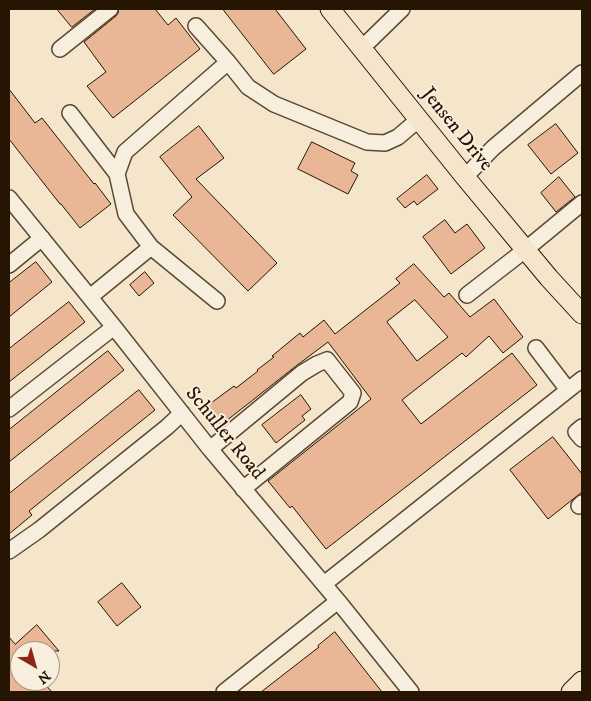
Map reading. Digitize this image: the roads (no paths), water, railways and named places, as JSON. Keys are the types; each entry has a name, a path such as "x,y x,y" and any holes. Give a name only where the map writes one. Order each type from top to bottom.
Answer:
{"main road":[{"name":"Jensen Drive","path":"330,9 525,250 582,314"},
{"name":"Jensen Drive","path":"549,278 582,326"},
{"path":"571,692 582,680"}],"street":[{"path":"60,50 110,9"},
{"path":"362,48 402,9"},
{"path":"196,26 248,87 274,104 368,142 385,143 398,137 419,119"},
{"path":"117,174 125,152 228,62"},
{"path":"465,177 493,148 582,72"},
{"path":"70,113 117,174 126,214 150,247 217,301"},
{"name":"Schuller Road","path":"9,198 210,449 324,584 411,692"},
{"path":"467,295 582,203"},
{"path":"9,265 42,238"},
{"path":"90,298 150,247"},
{"path":"9,409 114,327"},
{"path":"536,348 568,390"},
{"path":"210,449 302,373 327,360 353,393 350,402 243,489"},
{"path":"324,584 582,379"},
{"path":"9,552 39,530 182,413"},
{"path":"582,427 576,432 582,439"},
{"path":"224,692 338,601"}]}
